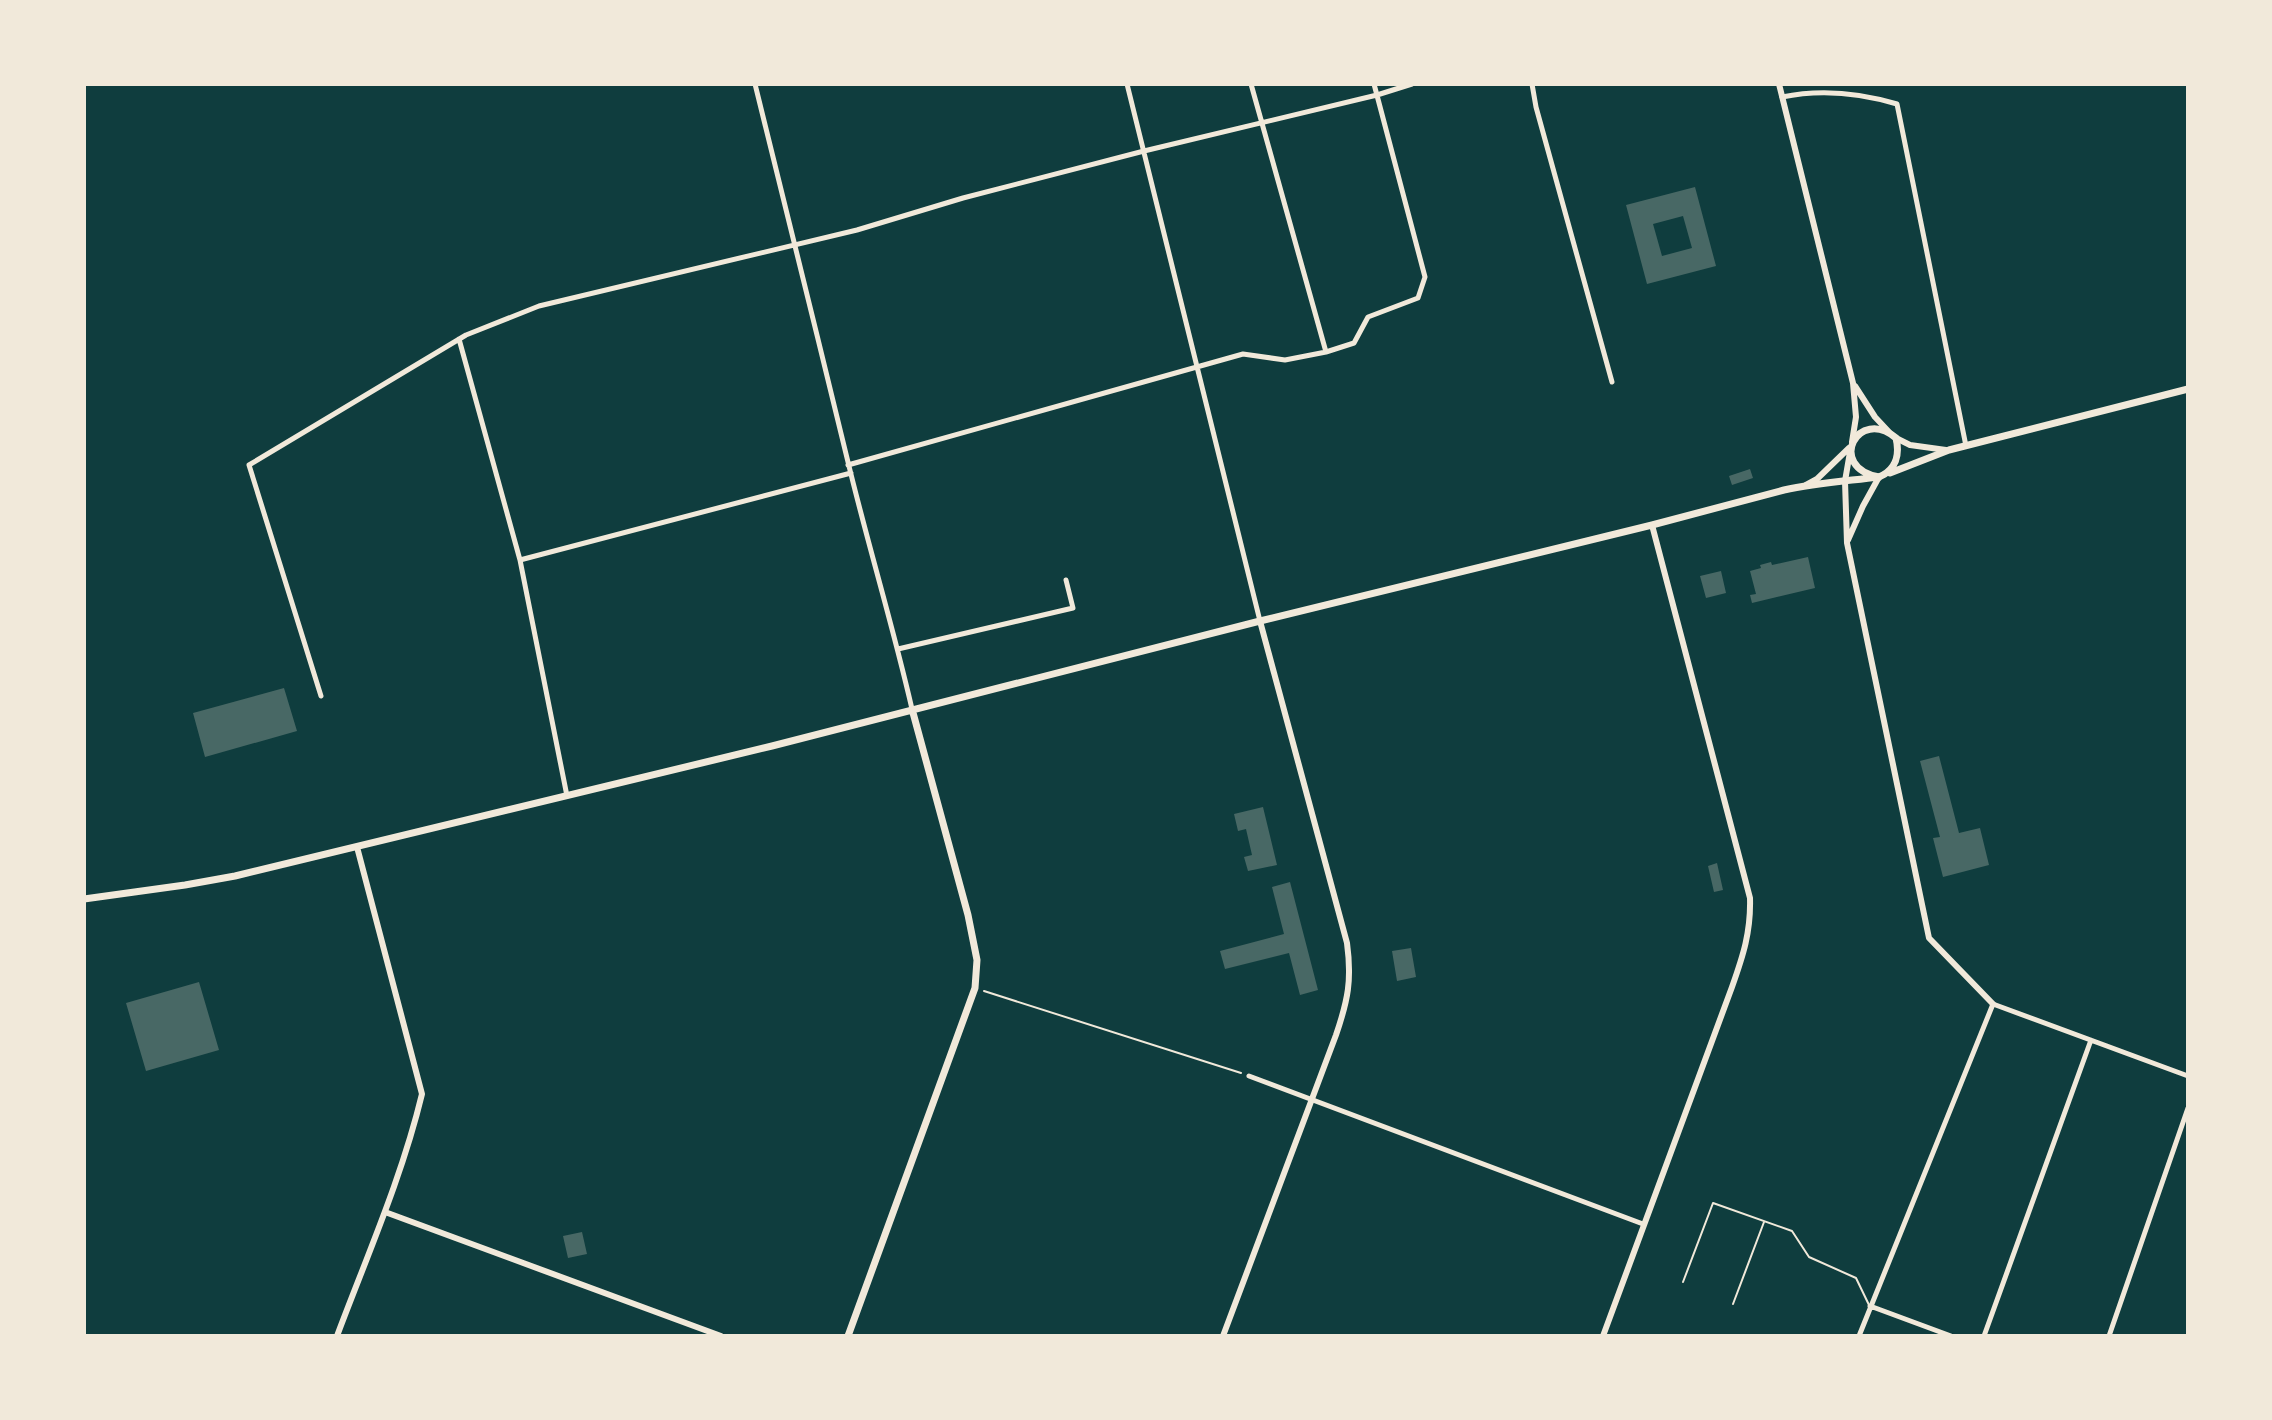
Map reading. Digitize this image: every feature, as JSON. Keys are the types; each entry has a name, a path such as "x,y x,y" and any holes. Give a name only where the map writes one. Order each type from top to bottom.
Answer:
{"main road":[{"path":"84,899 219,880 357,847 1806,485 1881,476 1949,450 2188,389"},
{"path":"1875,428 1893,435 1898,454 1896,462 1881,476 1863,472 1853,460 1852,443 1868,429 1875,428"},
{"path":"848,1336 975,988 977,960 968,915 912,709"}],"street":[{"path":"755,84 848,465 912,709"},
{"path":"1127,84 1260,621 1347,943 1350,969 1344,1010 1223,1336"},
{"path":"1251,84 1326,352"},
{"path":"848,465 1243,354 1285,360 1326,352 1354,343 1368,317 1418,298 1425,277 1374,84"},
{"path":"321,696 249,465 459,339 539,306 857,230 963,198 1412,84"},
{"path":"1532,84 1612,382"},
{"path":"1779,84 1853,383 1856,420 1845,481 1847,543 1929,938 1993,1004 2188,1076"},
{"path":"1782,97 1802,93 1868,95 1897,104 1966,446"},
{"path":"459,339 520,560 567,796"},
{"path":"1853,383 1875,417 1893,435 1910,445 1949,450"},
{"path":"1806,485 1817,479 1852,443"},
{"path":"520,560 851,473"},
{"path":"1847,543 1863,506 1881,476"},
{"path":"1603,1336 1746,948 1751,923 1750,898 1652,525"},
{"path":"898,649 1073,608 1066,580"},
{"path":"337,1336 385,1212 422,1094 357,847"},
{"path":"1859,1336 1993,1004"},
{"path":"1984,1336 2091,1040"},
{"path":"1249,1076 1643,1224"},
{"path":"2109,1336 2188,1108"},
{"path":"385,1212 721,1336"},
{"path":"1870,1306 1951,1336"}],"lane":[{"path":"1683,1282 1713,1203 1792,1231 1809,1257 1856,1278 1870,1306"},
{"path":"1733,1304 1764,1221"}],"path":[{"path":"975,988 1249,1076"}],"building":[{"path":"1695,187 1716,266 1647,284 1626,205","holes":["1683,216 1692,248 1662,256 1653,224"]},
{"path":"1750,469 1753,478 1732,485 1729,476"},
{"path":"1808,557 1815,588 1752,603 1750,595 1756,594 1750,571 1771,562 1772,565"},
{"path":"1721,571 1726,593 1706,598 1700,576"},
{"path":"284,688 297,731 205,757 193,713"},
{"path":"1939,756 1959,833 1980,828 1989,865 1943,877 1933,838 1940,837 1920,761"},
{"path":"1263,807 1277,865 1248,871 1244,857 1252,855 1246,829 1238,831 1234,814"},
{"path":"1717,863 1723,890 1714,892 1708,866"},
{"path":"1290,882 1318,990 1300,995 1289,953 1225,969 1220,951 1284,934 1272,887"},
{"path":"1411,948 1416,977 1397,981 1392,951"},
{"path":"199,982 219,1050 146,1071 126,1003"},
{"path":"582,1232 587,1254 568,1258 563,1236"}]}
